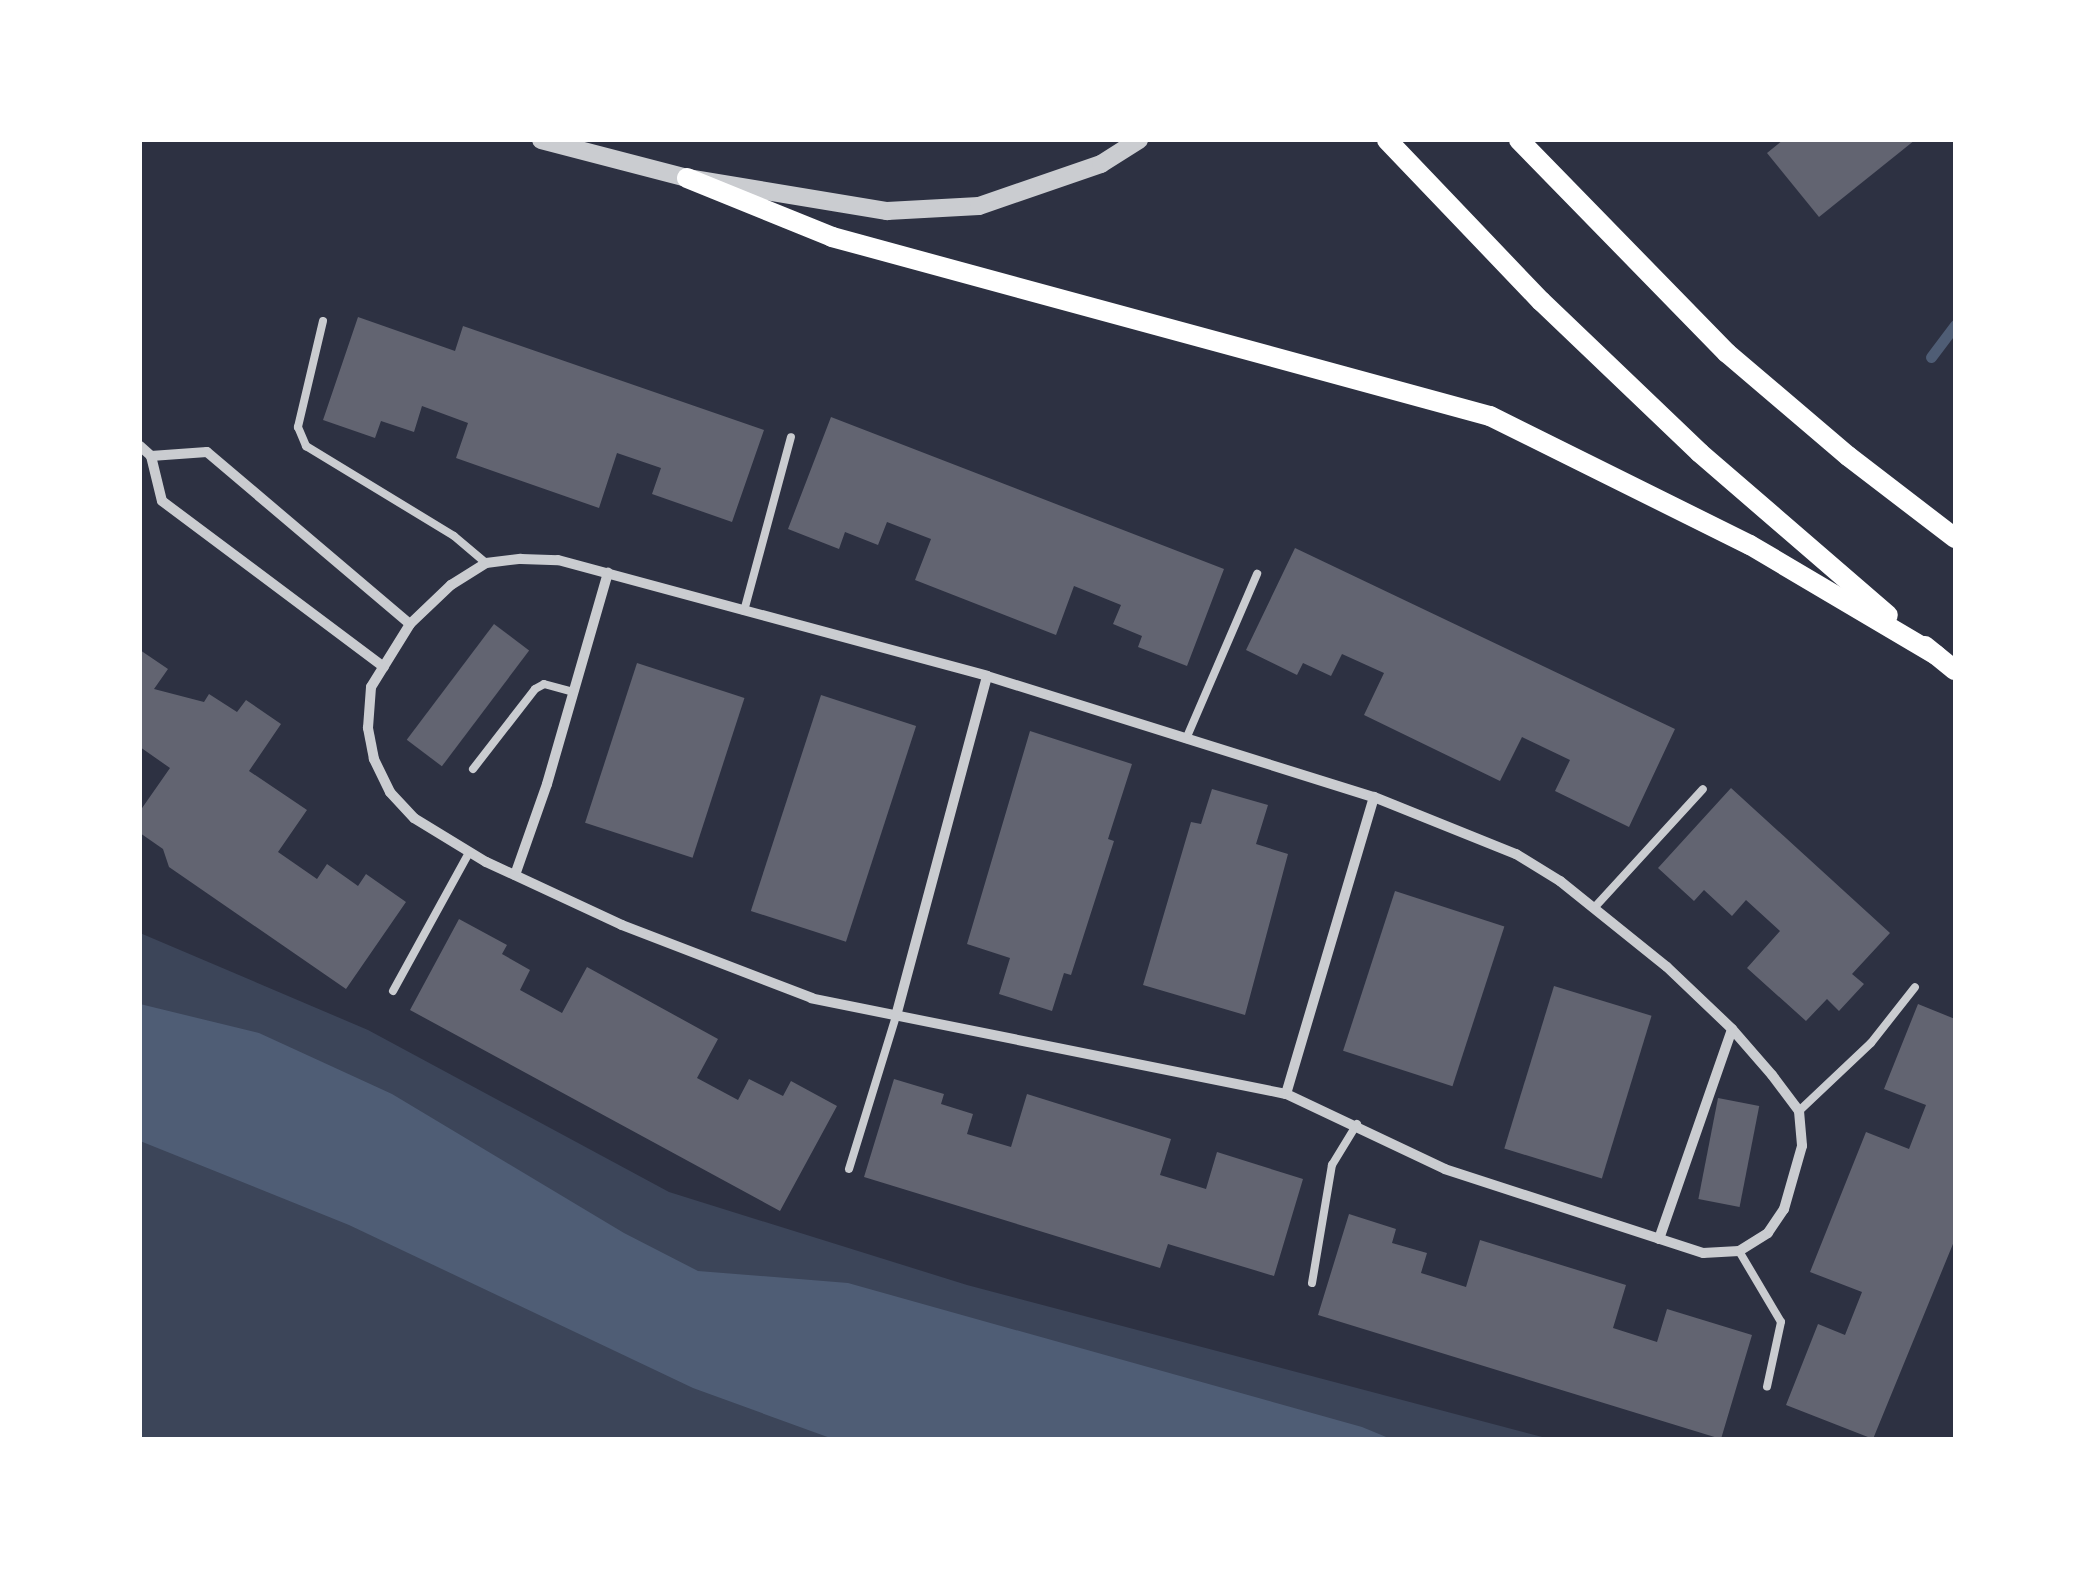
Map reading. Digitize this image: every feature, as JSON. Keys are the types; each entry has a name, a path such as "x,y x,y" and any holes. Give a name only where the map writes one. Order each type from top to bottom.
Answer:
{"main road":[{"path":"1387,140 1541,301 1700,453 1955,670"},
{"path":"1519,140 1726,353 1848,456 1955,538"},
{"path":"687,178 832,238 1490,416 1750,545 1936,655"}],"street":[{"path":"541,140 687,178 887,210 979,206 1101,164 1139,140"},
{"path":"140,446 151,456 162,501 384,667"},
{"path":"151,456 206,452 410,624"},
{"path":"558,560 987,676 1374,797 1516,854 1594,908 1732,1028 1799,1111 1802,1146 1784,1208 1768,1233 1739,1252 1703,1253 1445,1169 1357,1124 1286,1094 812,998 622,925 469,853 414,818 390,792 374,758 368,728 371,687 410,624 450,585 486,563 558,560"},
{"path":"515,875 608,573"},
{"path":"896,1016 987,676"},
{"path":"1286,1094 1374,797"},
{"path":"1658,1239 1732,1028"}],"lane":[{"path":"323,321 298,427 306,446 454,536 486,563"},
{"path":"744,611 791,437"},
{"path":"1186,738 1256,574"},
{"path":"473,769 535,689 544,684 574,692"},
{"path":"1594,908 1703,789"},
{"path":"393,991 469,853"},
{"path":"1799,1111 1871,1042 1915,987"},
{"path":"849,1170 896,1016"},
{"path":"1312,1283 1332,1166 1357,1124"},
{"path":"1739,1252 1781,1322 1767,1387"}],"shaded area":[{"path":"140,933 368,1030 669,1192 967,1285 1550,1439 140,1439"},
{"path":"140,1004 259,1033 392,1094 624,1233 698,1271 848,1283 1362,1427 1391,1439 833,1439 693,1388 349,1225 140,1141"}],"building":[{"path":"1783,140 1915,140 1819,217 1767,153"},
{"path":"358,317 455,351 463,326 764,430 732,522 652,494 661,468 617,453 599,508 456,458 468,423 422,406 414,432 381,421 375,438 323,420"},
{"path":"831,417 1224,569 1187,666 1138,647 1142,636 1113,624 1121,605 1074,586 1056,635 915,580 931,539 887,522 878,545 845,532 839,549 788,529"},
{"path":"1295,548 1675,729 1629,827 1555,791 1570,760 1522,737 1500,781 1364,715 1384,673 1342,654 1331,676 1303,663 1297,675 1246,650"},
{"path":"494,624 529,650 442,766 407,740"},
{"path":"140,650 168,669 154,689 204,702 209,694 237,712 246,700 281,724 249,771 307,810 278,852 317,879 327,864 358,886 366,874 406,902 346,989 169,867 163,849 140,833 140,811 170,768 140,747"},
{"path":"637,663 744,698 693,858 585,823"},
{"path":"821,695 916,726 846,942 751,911"},
{"path":"1030,731 1132,764 1108,839 1114,841 1071,975 1064,973 1052,1011 999,994 1010,958 967,944"},
{"path":"1731,788 1890,933 1852,974 1864,984 1839,1011 1827,999 1806,1021 1747,968 1780,931 1746,900 1732,916 1704,890 1694,901 1658,868"},
{"path":"1212,789 1268,805 1256,844 1288,854 1245,1015 1143,985 1191,822 1201,824"},
{"path":"1395,891 1504,927 1452,1086 1343,1051"},
{"path":"459,919 507,945 502,954 530,970 520,990 562,1013 587,967 718,1039 697,1078 738,1100 749,1079 783,1096 791,1081 837,1106 780,1211 410,1010"},
{"path":"1554,986 1652,1016 1602,1178 1504,1149"},
{"path":"1918,1004 1955,1019 1955,1239 1873,1439 1786,1405 1818,1324 1845,1335 1862,1292 1810,1272 1866,1132 1909,1149 1926,1105 1884,1089"},
{"path":"894,1079 944,1094 941,1104 973,1114 967,1134 1011,1147 1027,1094 1171,1139 1160,1175 1206,1189 1217,1152 1303,1179 1274,1276 1168,1244 1160,1268 864,1177"},
{"path":"1718,1098 1759,1106 1740,1207 1698,1199"},
{"path":"1349,1214 1396,1229 1392,1243 1427,1253 1421,1273 1466,1287 1480,1240 1626,1285 1613,1328 1657,1342 1667,1309 1752,1335 1721,1439 1318,1315"}],"waterway":[{"path":"1931,357 1955,325"}]}
